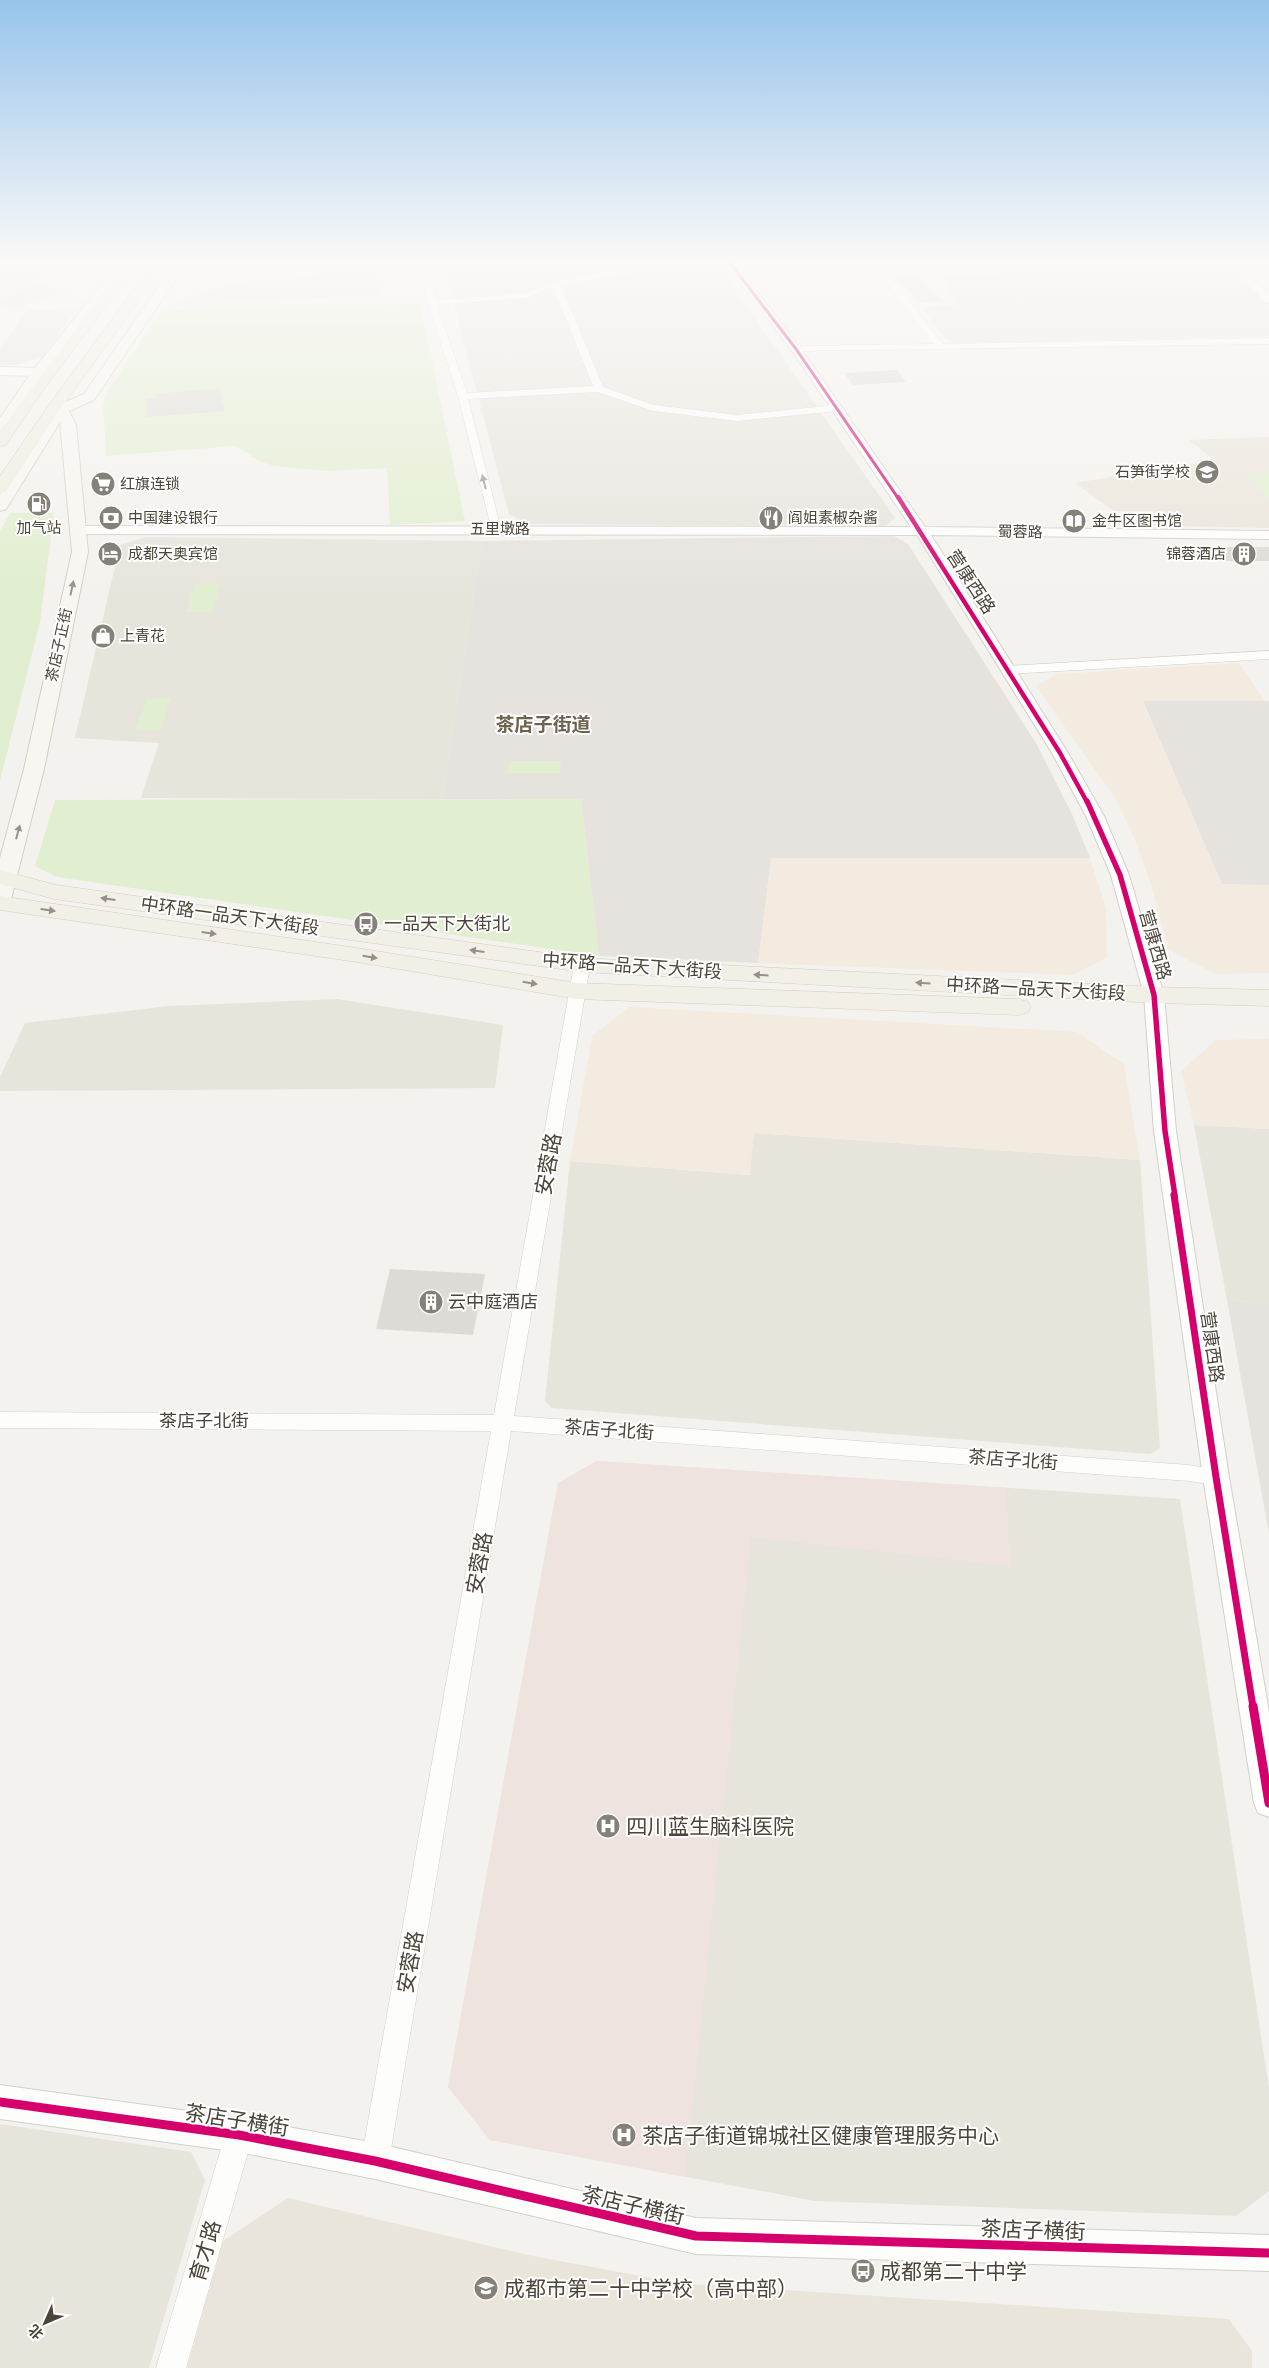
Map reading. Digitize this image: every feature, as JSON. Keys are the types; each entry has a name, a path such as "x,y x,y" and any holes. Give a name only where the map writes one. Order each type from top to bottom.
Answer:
{"highway":[{"path":"0,442 49,374"},
{"path":"0,463 35,409 63,374"},
{"path":"61,414 89,374"},
{"path":"0,488 93,374"}],"main road":[{"path":"0,429 38,374"},
{"path":"0,506 61,414 89,397 105,374"},
{"name":"茶店子正街","path":"1,890 34,769 80,552 80,530 61,414"},
{"name":"中环路一品天下大街段","path":"1,890 54,892 582,965 1269,1012"},
{"name":"中环路一品天下大街段","path":"1,890 357,955 577,991 1154,1004 1269,998"}],"street":[{"path":"456,374 463,396 496,529"},
{"path":"592,374 598,389"},
{"name":"营康西路","path":"813,374 921,531 1009,670 1096,816 1120,875 1154,1004 1165,1131 1216,1477 1269,1803"},
{"path":"463,396 598,389 653,408 737,418 837,408"},
{"name":"五里墩路","path":"80,530 921,531"},
{"name":"蜀蓉路","path":"921,531 1269,535"},
{"path":"1009,670 1269,655"},
{"name":"安蓉路","path":"375,2161 582,965"},
{"name":"茶店子北街","path":"0,1420 504,1423 1189,1473 1216,1477"},
{"name":"茶店子横街","path":"0,2102 239,2135 375,2161 696,2236 1269,2253"},
{"name":"育才路","path":"170,2368 239,2135"}],"shaded area":[{"path":"472,374 794,374 895,518 886,526 529,524 509,514"},
{"name":"石笋街学校","path":"1269,437 1269,528 1176,526 1153,511 1114,511 1075,483 1214,460 1189,440"},
{"path":"894,536 908,544 1036,743 1072,814 1090,858 771,858 758,963 599,956 581,799 442,799 482,541"},
{"path":"146,537 482,541 442,799 141,798 159,743 75,738 120,545"},
{"path":"1239,663 1265,701 1143,702 1222,884 1269,885 1269,973 1215,974 1168,949 1151,884 1134,837 1115,798 1036,686 1057,674"},
{"path":"1143,701 1269,701 1269,885 1222,884"},
{"path":"771,858 1090,858 1106,908 1107,958 1072,975 758,963"},
{"path":"337,999 503,1025 495,1088 0,1091 0,1077 25,1023 169,1006"},
{"path":"630,1007 1077,1032 1124,1064 1140,1160 754,1133 750,1175 570,1161 592,1036"},
{"path":"1269,1039 1269,1129 1194,1125 1181,1071 1216,1040"},
{"path":"1194,1125 1269,1129 1269,1304 1227,1300"},
{"path":"754,1133 1140,1160 1160,1448 1150,1454 552,1408 545,1401 570,1161 749,1175"},
{"path":"1227,1300 1269,1304 1269,1534"},
{"path":"597,1461 1180,1499 1269,2089 1269,2191 1236,2216 815,2201 490,2140 448,2087 558,1483"},
{"name":"四川蓝生脑科医院","path":"597,1461 1006,1488 1010,1566 751,1537 685,2177 490,2140 448,2087 558,1483"},
{"path":"0,2124 191,2152 205,2180 149,2368 0,2368"},
{"name":"成都市第二十中学校（高中部）","path":"288,2198 528,2255 678,2283 1229,2319 1252,2351 1252,2368 187,2368 223,2241"}],"green space":[{"path":"120,374 434,374 465,521 390,525 387,468 328,471 274,466 262,462 235,446 106,456 103,406 108,391"},
{"path":"1247,472 1269,472 1269,500"},
{"path":"10,513 54,513 40,622 0,781 0,532"},
{"path":"196,583 221,583 212,612 186,612"},
{"path":"171,698 160,730 135,730 147,699"},
{"path":"509,761 561,761 560,773 507,773"},
{"path":"581,799 599,956 57,877 35,866 55,800"}],"building":[{"path":"844,374 900,374 906,382 853,385"},
{"path":"220,388 225,411 147,417 146,399 156,398 155,394"},
{"name":"锦蓉酒店","path":"1214,547 1269,547 1269,561 1223,561"},
{"name":"云中庭酒店","path":"390,1269 485,1274 473,1335 376,1329"}],"cycle path":[{"path":"813,374 921,531 1060,753 1095,816 1120,875 1154,995 1165,1131 1216,1477 1269,1803"},
{"path":"0,2102 239,2135 375,2161 696,2236 1269,2253"}],"place":[{"name":"石笋街学校","path":"1207,472"},
{"name":"红旗连锁","path":"103,484"},
{"name":"加气站","path":"39,504"},
{"name":"中国建设银行","path":"111,518"},
{"name":"阎姐素椒杂酱","path":"771,518"},
{"name":"金牛区图书馆","path":"1074,521"},
{"name":"成都天奥宾馆","path":"110,554"},
{"name":"锦蓉酒店","path":"1244,554"},
{"name":"上青花","path":"103,636"},
{"name":"一品天下大街北","path":"366,924"},
{"name":"云中庭酒店","path":"431,1302"},
{"name":"四川蓝生脑科医院","path":"608,1826"},
{"name":"茶店子街道锦城社区健康管理服务中心","path":"624,2135"},
{"name":"成都第二十中学","path":"863,2271"},
{"name":"成都市第二十中学校（高中部）","path":"486,2288"}],"district":[{"name":"茶店子街道","path":"543,724"}]}
